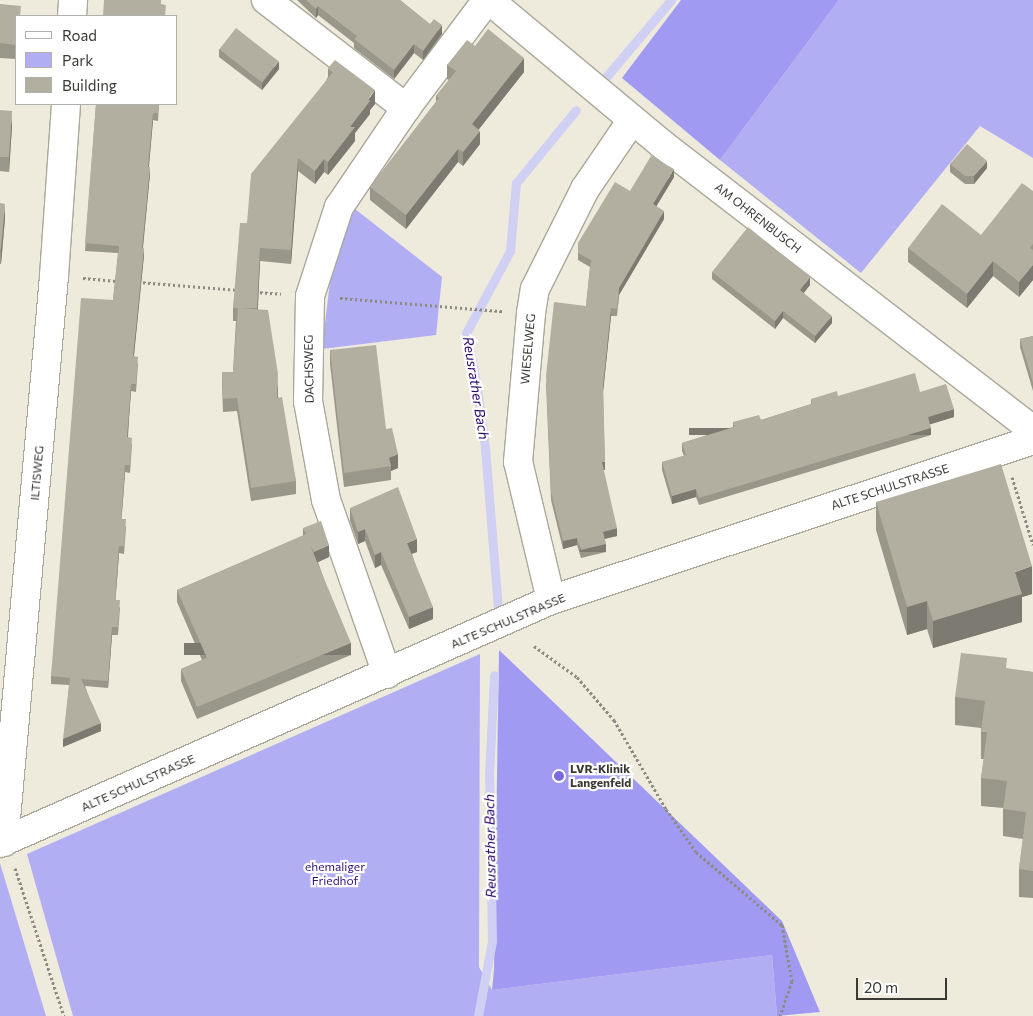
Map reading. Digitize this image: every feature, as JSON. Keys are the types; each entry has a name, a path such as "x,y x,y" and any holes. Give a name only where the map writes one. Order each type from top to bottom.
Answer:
{"street":[{"path":"72,15 73,0"},
{"path":"266,0 406,108"},
{"name":"DACHSWEG","path":"387,674 326,500 308,402 310,296 339,207 406,108 488,0"},
{"name":"AM OHRENBUSCH","path":"488,0 632,120 1033,430"},
{"name":"ILTISWEG","path":"2,842 54,276 66,105"},
{"name":"WIESELWEG","path":"551,600 518,462 531,313 536,289 585,189 632,120"},
{"name":"ALTE SCHULSTRASSE","path":"2,842 387,674 551,600 1033,440"}],"path":[{"path":"54,276 123,281"},
{"path":"133,282 241,290"},
{"path":"251,291 531,313"},
{"path":"1003,449 1033,545"},
{"path":"534,646 577,677 614,720 666,809 696,852 782,925 792,981 780,1016"},
{"path":"2,842 21,882 64,1016"}],"green space":[{"path":"839,0 1033,0 1033,158 980,126 861,273 720,160"},
{"path":"355,209 442,277 436,335 322,349 331,273 341,239"},
{"name":"ehemaliger Friedhof","path":"480,654 479,967 492,990 772,955 777,1016 73,1016 27,854"},
{"path":"0,863 46,1016 0,1016"}],"shaded area":[{"path":"681,0 839,0 720,160 622,78"},
{"path":"499,650 782,921 820,1012 777,1016 772,955 492,990 494,969"}],"building":[{"path":"104,0 161,0 161,4 166,5 165,15 103,15"},
{"path":"306,0 400,0 430,24 434,19 442,25 423,51 414,44 394,70 354,39 357,36 318,6 316,9"},
{"path":"0,4 21,6 20,15 15,15 15,45 0,43"},
{"path":"236,28 279,61 262,83 219,49"},
{"path":"488,29 524,58 472,124 480,131 463,152 458,149 406,215 370,187 439,98 436,96 456,71 447,65 467,40 475,46"},
{"path":"335,60 375,90 368,99 370,101 350,127 355,127 328,162 324,159 315,171 298,158 291,250 260,248 257,308 240,308 268,310 278,374 277,398 282,397 296,481 251,488 237,398 223,399 222,372 233,372 238,308 233,308 240,223 247,223 251,174 333,72 328,68"},
{"path":"96,105 159,105 158,113 153,113 142,248 144,248 133,356 138,357 136,384 131,384 127,437 132,438 130,465 125,465 121,519 126,519 124,546 119,546 115,600 120,600 118,627 112,627 108,681 81,679 101,723 63,739 70,678 51,676 81,298 113,300 119,246 85,243"},
{"path":"0,110 12,111 9,157 0,157"},
{"path":"967,144 987,161 974,176 965,176 950,164"},
{"path":"651,156 674,169 653,204 664,211 619,288 617,309 611,308 603,385 605,462 602,462 617,528 603,532 606,544 581,550 577,538 563,541 551,492 546,376 554,302 586,306 591,260 578,253 578,243 615,182 630,191"},
{"path":"1022,183 1033,191 1033,244 1030,248 1033,250 1033,265 1019,282 993,261 967,294 908,248 942,204 981,235"},
{"path":"0,203 5,204 1,249 0,249"},
{"path":"748,227 810,277 800,290 832,316 815,336 783,311 775,321 712,272"},
{"path":"1033,336 1033,383 1020,339"},
{"path":"376,345 386,429 392,428 398,454 389,458 391,466 344,473 330,350"},
{"path":"915,373 920,392 946,384 954,409 928,417 931,428 699,498 696,489 672,496 662,462 686,455 682,443 734,427 733,422 759,415 761,420 812,404 811,399 837,391 838,396"},
{"path":"1001,464 1032,566 1015,572 1022,594 933,621 927,601 907,607 876,502"},
{"path":"398,487 417,539 407,543 433,607 409,617 381,552 375,555 365,529 358,532 350,508"},
{"path":"321,521 329,545 314,552 310,545 351,643 197,707 181,669 207,658 177,590 306,534 303,528"},
{"path":"961,653 1007,658 1006,668 1033,672 1033,871 1019,869 1026,812 1003,809 1007,781 981,778 987,732 981,732 985,701 955,697"}],"waterway":[{"name":"Reusrather Bach","path":"606,77 671,0"},
{"name":"Reusrather Bach","path":"498,609 485,447 476,381 466,333 510,251 516,183 576,110"},
{"name":"Reusrather Bach","path":"478,1016 492,941 489,775 494,675"}],"place":[{"name":"LVR-Klinik Langenfeld","path":"559,776"}]}
